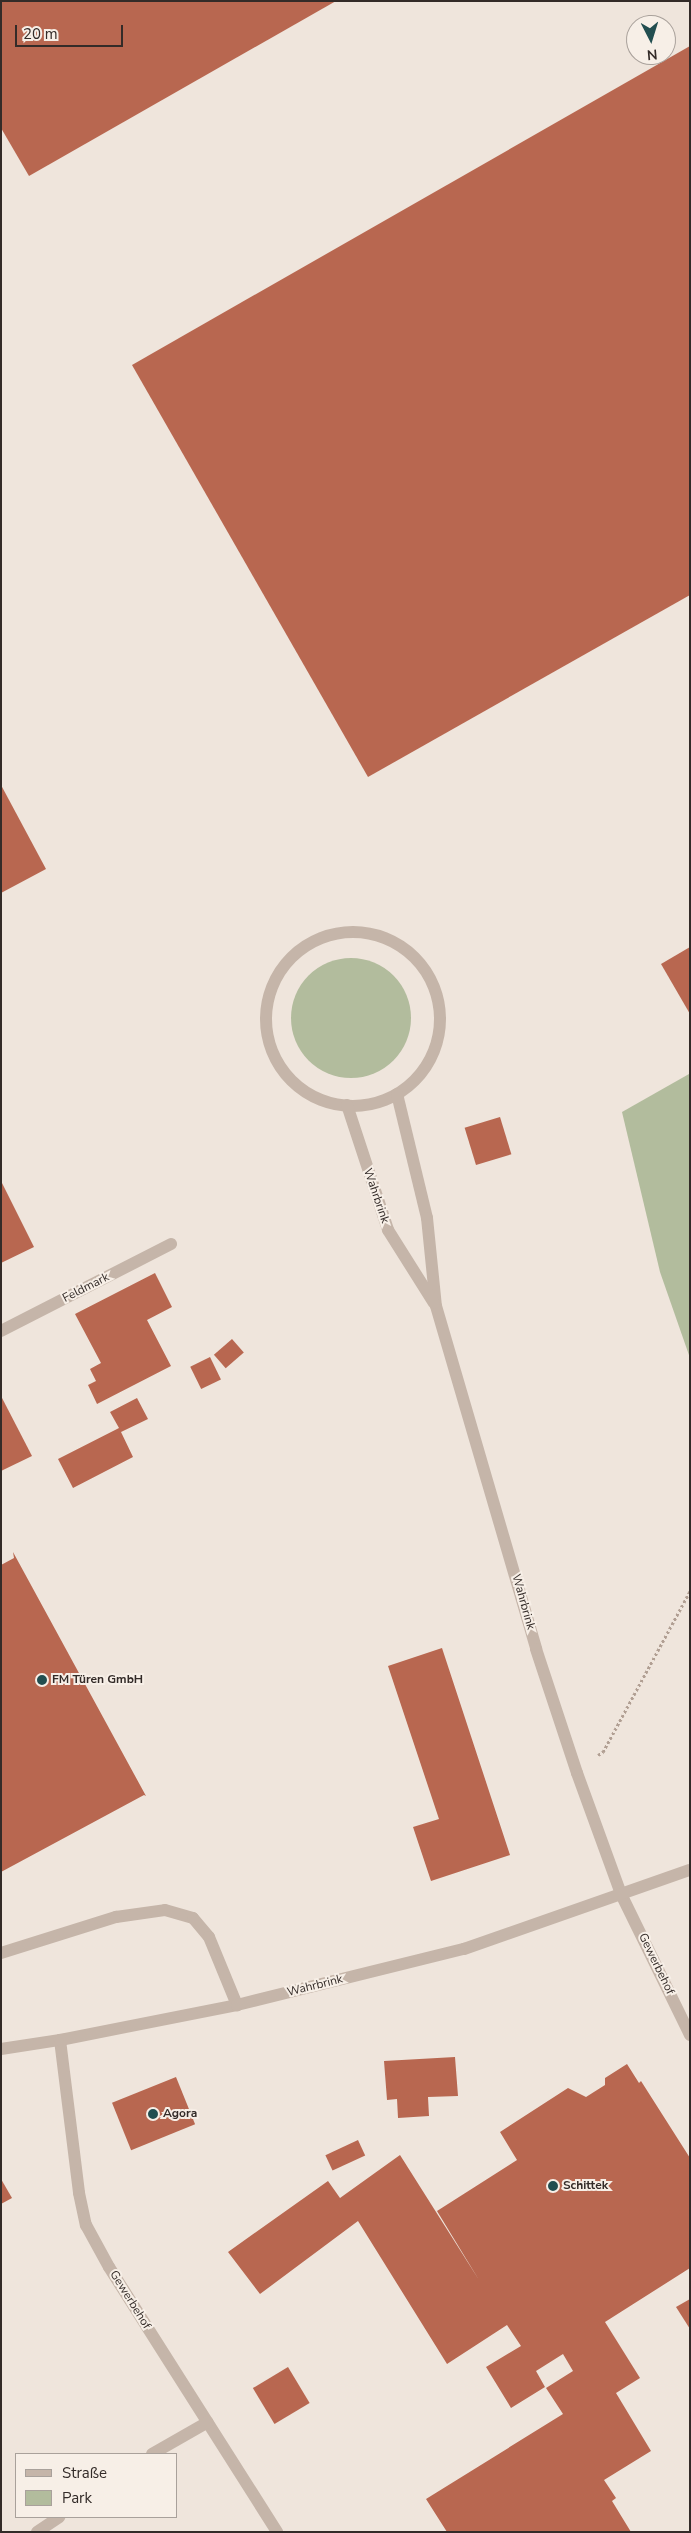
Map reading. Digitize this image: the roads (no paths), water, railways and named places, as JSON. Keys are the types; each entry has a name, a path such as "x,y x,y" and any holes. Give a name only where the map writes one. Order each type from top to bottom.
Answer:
{"street":[{"path":"351,932 372,934 392,940 410,953 424,968 434,986 439,1006 440,1027 436,1047 426,1066 413,1082 397,1094 378,1103 335,1105 315,1098 297,1086 282,1071 272,1053 266,1032 266,1011 270,991 279,971 293,955 310,942 330,935 351,932"},
{"name":"Wahrbrink","path":"397,1094 427,1218 436,1306 536,1649 576,1773 621,1894"},
{"name":"Wahrbrink","path":"347,1105 388,1230 436,1306"},
{"name":"Feldmark","path":"1,1331 171,1244"},
{"name":"Wahrbrink","path":"1,2049 60,2040 237,2005 464,1949 690,1870"},
{"name":"Gewerbehof","path":"621,1894 690,2034"},
{"path":"1,1953 116,1917 165,1910 193,1918 209,1937 237,2005"},
{"name":"Gewerbehof","path":"60,2040 79,2193 86,2225 109,2267 276,2532"},
{"path":"154,2453 208,2422"},
{"path":"37,2532 58,2518"}],"place":[{"name":"FM Türen GmbH","path":"42,1680"},
{"name":"Agora","path":"153,2114"},
{"name":"Schittek","path":"553,2186"}]}
